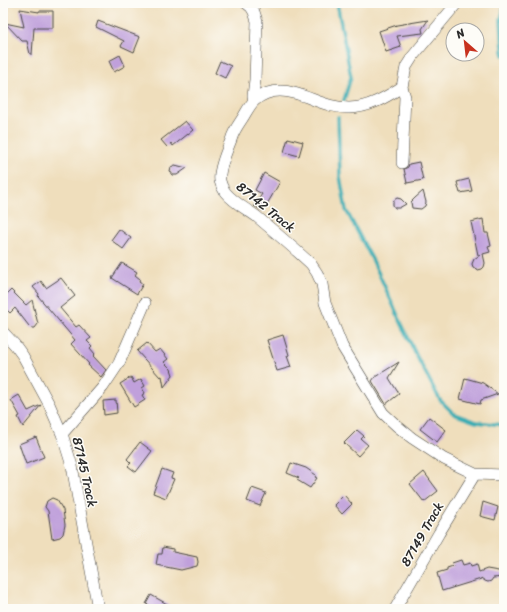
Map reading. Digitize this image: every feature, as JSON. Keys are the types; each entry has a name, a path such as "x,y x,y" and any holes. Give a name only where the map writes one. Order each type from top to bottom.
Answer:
{"street":[{"path":"246,3 254,12 257,22 254,101"},
{"path":"402,163 405,97 402,87 406,67 412,56 457,3"},
{"name":"87142 Track","path":"402,87 387,97 368,106 357,108 334,107 294,93 279,91 267,93 254,101 236,128 224,158 220,171 220,179 225,192 312,264 322,284 325,303 342,346 383,413 397,426 444,459 475,474 504,475"},
{"path":"62,434 103,387 119,363 145,303"},
{"name":"87145 Track","path":"3,332 15,344 23,356 62,434 72,466 98,609"},
{"name":"87149 Track","path":"395,609 475,474"}],"building":[{"path":"20,9 39,12 53,11 53,28 34,28 32,54 30,54 27,41 22,41 5,23 24,27"},
{"path":"428,20 422,29 423,33 397,36 401,47 386,52 379,31 397,25"},
{"path":"98,21 140,37 134,52 121,46 124,41 96,27"},
{"path":"120,55 125,66 114,72 109,61"},
{"path":"220,61 231,66 225,78 215,73"},
{"path":"185,121 193,130 173,146 171,143 167,147 161,140"},
{"path":"288,138 303,142 299,156 284,152"},
{"path":"419,162 423,180 407,183 404,169 408,167 409,164"},
{"path":"175,165 187,168 177,175 173,175 170,171 171,167"},
{"path":"264,173 280,182 263,211 254,206 262,194 255,190"},
{"path":"469,179 472,191 460,193 457,182"},
{"path":"423,191 426,202 425,206 421,209 412,208 411,202"},
{"path":"397,198 401,199 406,204 399,208 395,208 393,202"},
{"path":"483,219 485,233 488,233 491,246 488,247 490,252 483,254 485,263 484,267 478,270 473,267 472,264 474,259 480,255 478,255 471,222"},
{"path":"119,229 131,238 123,249 111,240"},
{"path":"122,263 137,272 135,275 143,284 137,294 112,278"},
{"path":"61,278 75,296 60,308 76,327 79,325 91,338 87,341 92,346 90,348 95,354 93,356 106,370 101,377 88,365 89,364 71,344 75,340 38,296 39,294 33,287 41,281 46,288"},
{"path":"11,290 26,305 32,300 38,324 35,328 31,328 29,326 15,308 10,313 3,306 3,298"},
{"path":"283,335 289,355 287,356 291,367 277,371 267,340"},
{"path":"147,343 155,352 160,349 168,359 164,362 171,369 173,375 164,387 162,376 160,377 137,351"},
{"path":"399,362 389,378 399,394 386,404 372,381 375,377"},
{"path":"131,377 134,383 141,379 145,386 142,388 145,393 142,395 145,400 134,407 120,384"},
{"path":"465,378 483,383 498,394 481,400 480,404 460,399"},
{"path":"19,395 28,411 41,405 23,427 18,417 20,416 11,400"},
{"path":"116,400 117,413 104,415 103,401"},
{"path":"429,417 446,430 437,442 420,429"},
{"path":"357,430 364,436 361,439 368,445 358,456 344,443"},
{"path":"36,437 44,457 26,464 19,444"},
{"path":"140,442 152,451 136,472 128,466 131,463 127,459"},
{"path":"291,463 306,468 316,475 315,477 317,478 310,488 297,480 299,478 287,473"},
{"path":"162,469 173,473 171,478 174,479 166,498 153,493"},
{"path":"424,472 438,491 424,502 410,484"},
{"path":"252,488 266,493 260,506 247,501"},
{"path":"344,495 352,504 342,514 334,505"},
{"path":"52,498 57,500 63,510 65,525 63,534 60,537 52,539 48,511 45,507 47,501"},
{"path":"483,502 498,507 495,520 480,516"},
{"path":"163,547 173,549 173,552 197,557 197,566 181,570 156,565 158,554 162,554"},
{"path":"461,560 463,565 470,563 471,566 477,564 479,572 487,569 504,572 504,577 493,578 488,582 481,578 442,591 437,573 447,570 447,568 453,566 452,563"},
{"path":"151,595 176,609 147,609 149,605 146,604"}],"waterway":[{"path":"337,3 351,77 344,100"},
{"path":"504,8 501,19 504,55"},
{"path":"338,117 340,176 346,210 373,261 416,355 440,400 454,414 476,422 504,425"}]}
